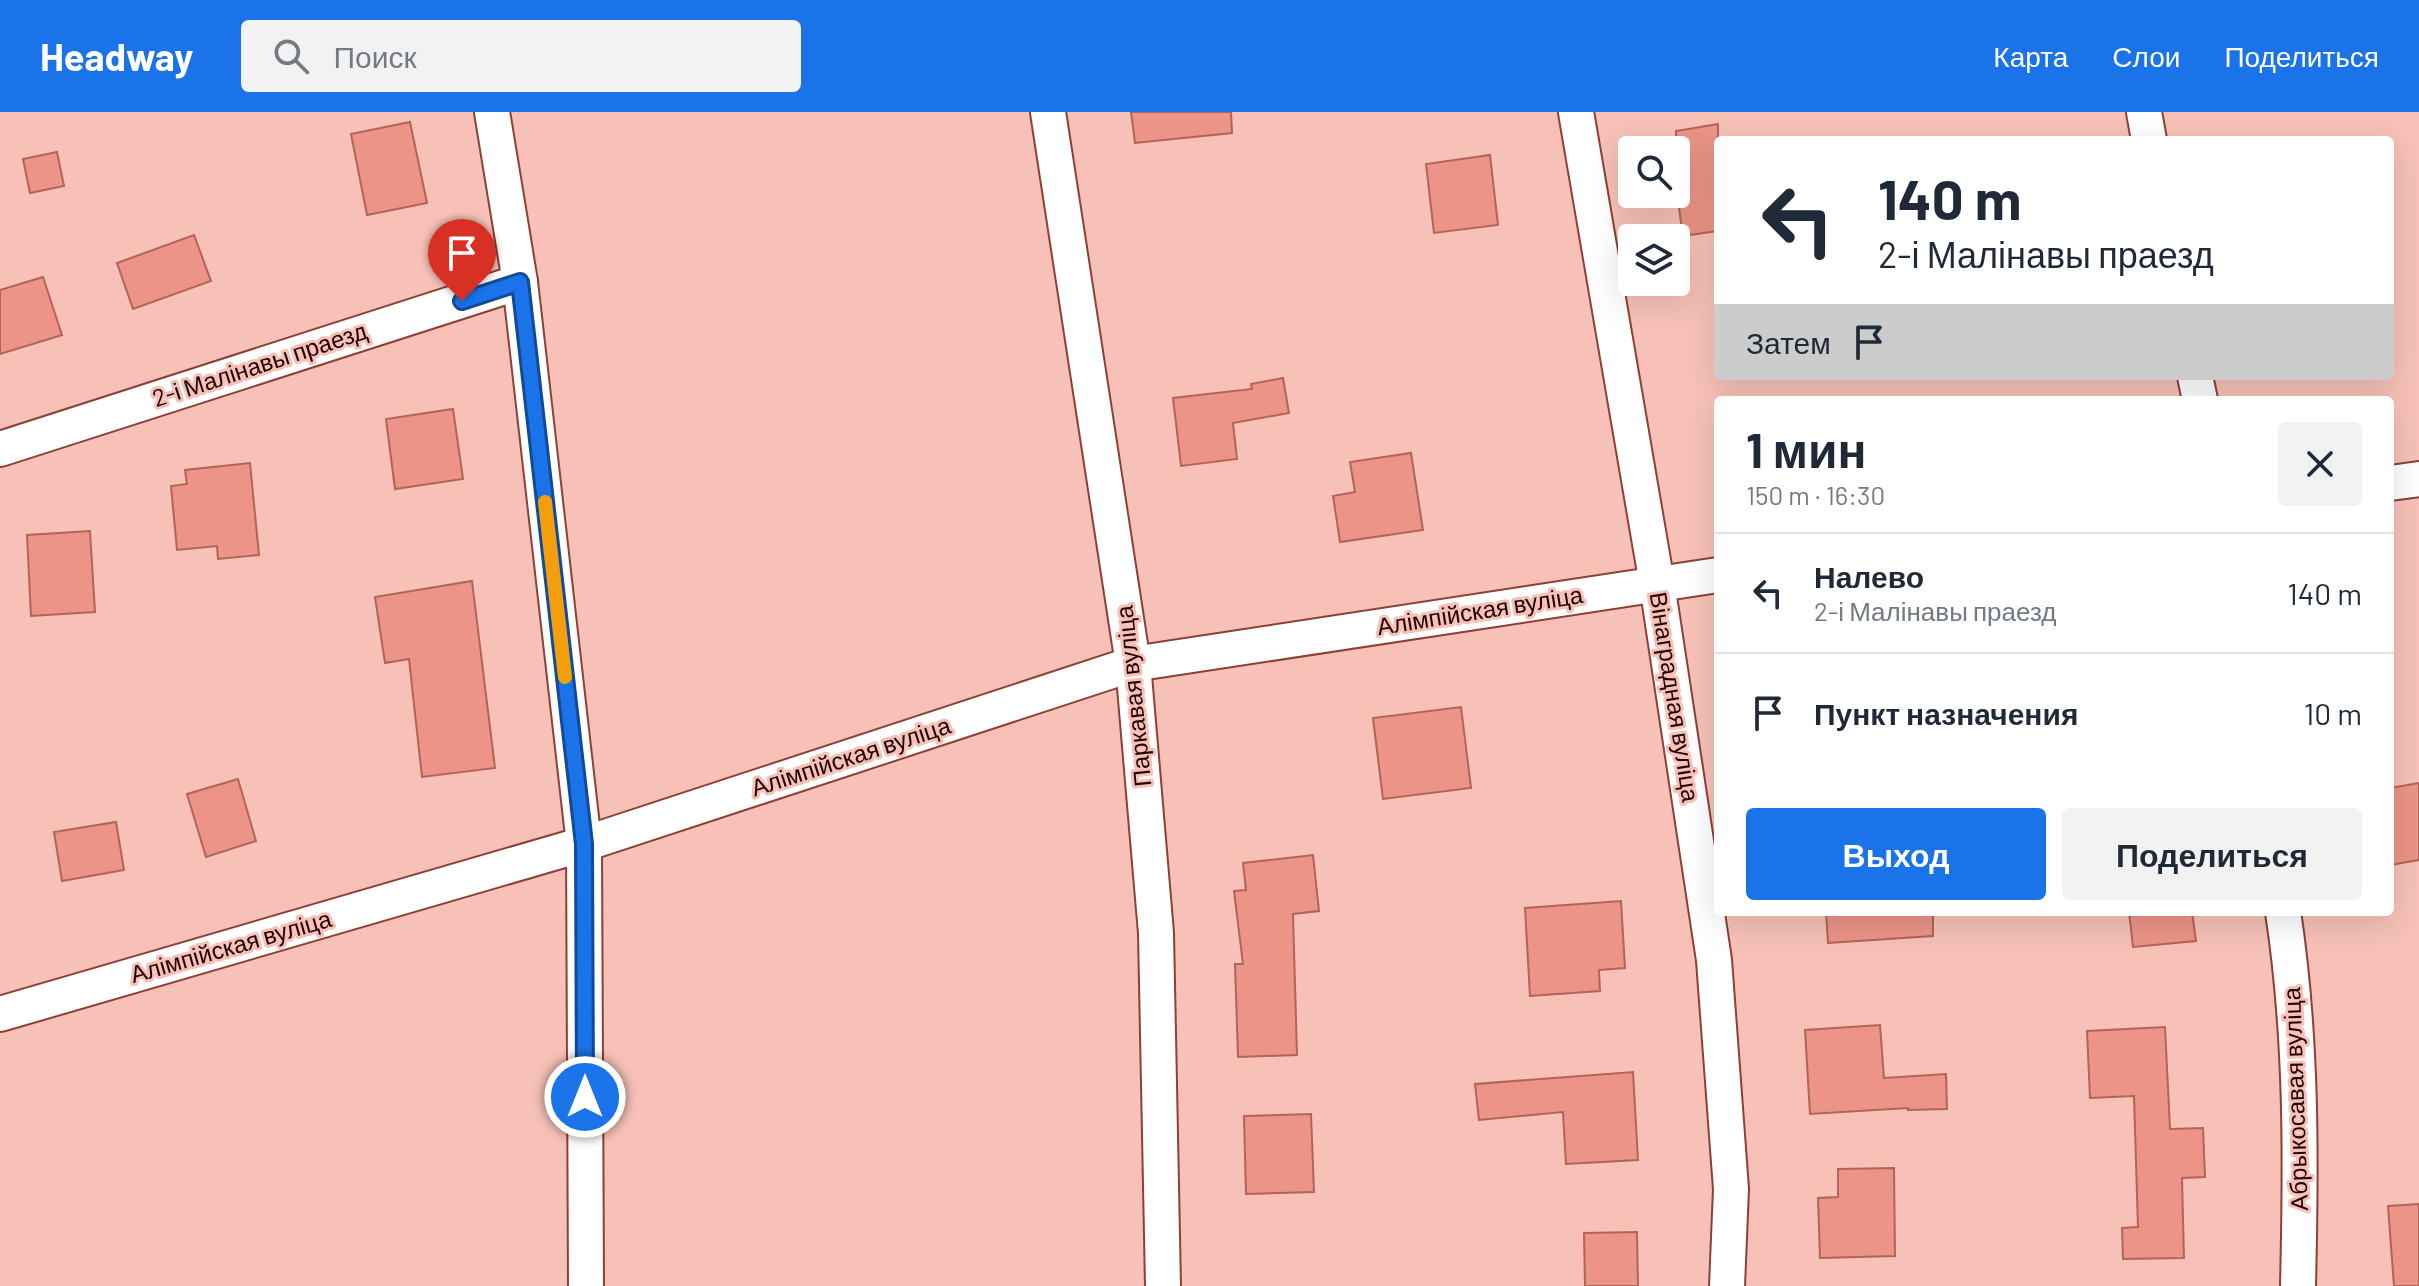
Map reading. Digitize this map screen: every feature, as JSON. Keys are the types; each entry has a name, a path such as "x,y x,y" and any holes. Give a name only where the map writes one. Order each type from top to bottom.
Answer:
{"street":[{"path":"492,112 520,282 584,844 586,1286"},
{"name":"Паркавая вуліца","path":"1048,112 1133,664 1156,933 1163,1286"},
{"name":"Вінаградная вуліца","path":"1576,112 1657,584 1714,960 1731,1189 1727,1286"},
{"path":"2144,112 2148,136"},
{"name":"2-і Малінавы праезд","path":"0,449 520,282"},
{"path":"2394,482 2419,479"},
{"name":"Алімпійская вуліца","path":"0,1014 584,844 1133,664 1714,576"},
{"name":"Абрыкосавая вуліца","path":"2284,916 2292,968 2302,1149 2298,1286"}],"building":[{"path":"1131,112 1231,112 1232,133 1135,143"},
{"path":"410,122 427,203 367,215 351,134"},
{"path":"1718,124 1718,136 1714,136 1714,232 1690,235 1690,224 1681,224 1679,208 1690,208 1690,136 1676,136 1676,131"},
{"path":"57,152 64,186 30,193 23,159"},
{"path":"1490,155 1498,225 1434,233 1426,164"},
{"path":"194,235 211,281 133,309 117,263"},
{"path":"43,277 62,335 0,354 0,290"},
{"path":"1283,378 1289,413 1233,423 1237,459 1181,466 1173,398 1252,389 1251,384"},
{"path":"453,409 463,479 395,489 386,419"},
{"path":"1411,453 1423,530 1340,542 1333,496 1355,492 1350,462"},
{"path":"250,463 259,555 218,559 217,546 177,550 171,486 187,484 185,470"},
{"path":"90,531 95,612 31,616 27,535"},
{"path":"472,581 495,768 422,777 409,659 385,663 375,597"},
{"path":"1461,707 1471,788 1383,799 1373,718"},
{"path":"238,779 256,841 206,857 187,794"},
{"path":"2419,783 2419,860 2394,864 2394,787"},
{"path":"116,822 124,870 62,881 54,832"},
{"path":"1313,855 1319,911 1293,914 1297,1055 1238,1057 1235,964 1243,964 1234,891 1246,890 1243,863"},
{"path":"1621,901 1625,968 1599,970 1600,991 1530,996 1525,908"},
{"path":"1826,916 1933,916 1933,936 1828,943"},
{"path":"2129,916 2193,916 2196,941 2133,947"},
{"path":"1880,1025 1884,1078 1946,1074 1947,1109 1908,1108 1810,1114 1805,1030"},
{"path":"2165,1027 2170,1129 2203,1128 2205,1177 2182,1178 2184,1258 2123,1259 2122,1228 2138,1227 2134,1096 2090,1098 2087,1031"},
{"path":"1633,1072 1638,1160 1566,1164 1563,1112 1479,1120 1475,1084"},
{"path":"1311,1114 1314,1192 1246,1194 1244,1116"},
{"path":"1894,1168 1895,1256 1820,1258 1818,1198 1838,1197 1838,1169"},
{"path":"2419,1204 2419,1286 2394,1286 2388,1206"},
{"path":"1637,1232 1638,1286 1585,1286 1584,1233"}],"slow traffic":[{"path":"545,502 565,677"}],"route":[{"path":"462,301 520,282 584,844 585,1097"}]}
